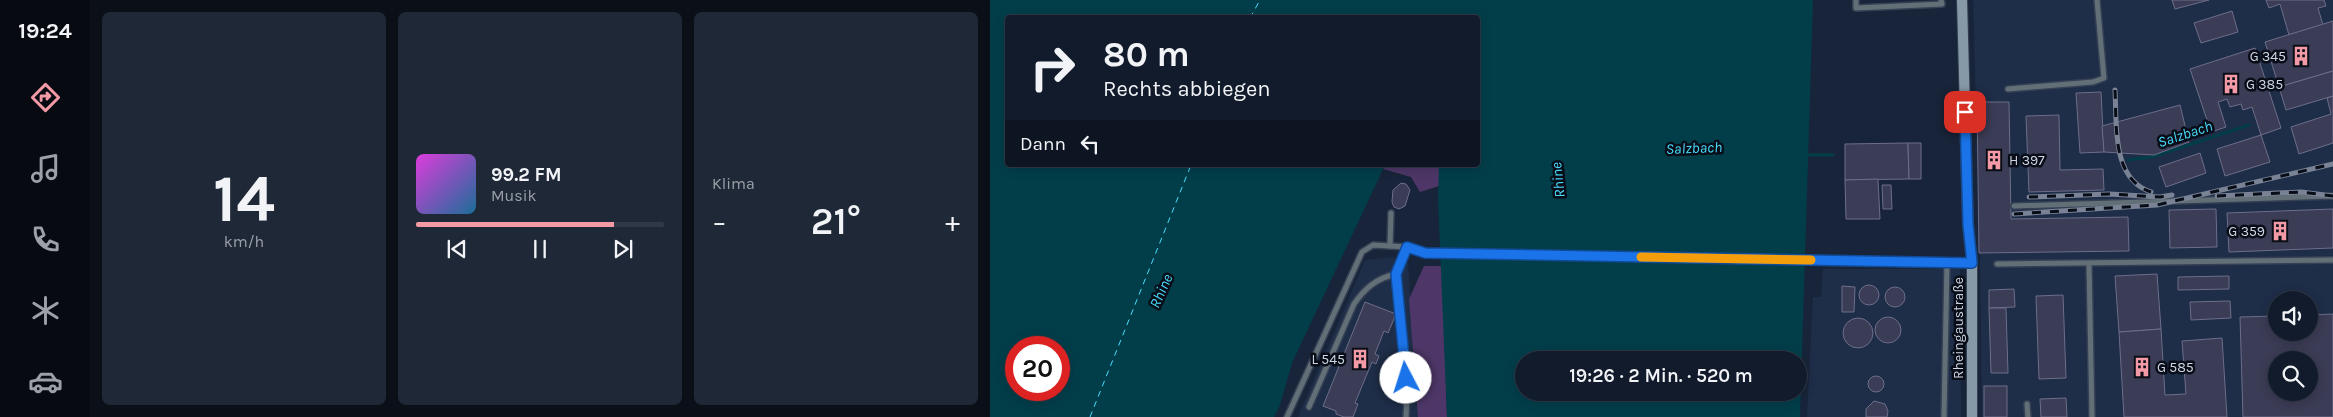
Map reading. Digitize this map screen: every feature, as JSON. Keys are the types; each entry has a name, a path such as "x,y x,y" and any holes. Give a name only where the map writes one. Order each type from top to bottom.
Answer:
{"street":[{"name":"Rheingaustraße","path":"1962,0 1968,224 1972,263 1972,417"}],"lane":[{"path":"1856,0 1856,8 1942,4 1942,0"},
{"path":"2008,89 2093,82 2104,78 2097,0"},
{"path":"2014,206 2333,196"},
{"path":"1390,246 1391,213"},
{"path":"1287,417 1362,252 1373,245 1407,247 1425,253 1972,263"},
{"path":"1406,417 1407,395 1396,274 1407,247"},
{"path":"1997,264 2333,260"},
{"path":"1944,417 1948,262"},
{"path":"2089,264 2092,417"},
{"path":"1310,407 1358,298 1374,283 1386,276 1396,274"},
{"path":"2027,404 2028,417"}],"shaded area":[{"path":"1973,0 2333,0 2333,417 1982,417"},
{"path":"1384,167 1439,167 1439,186 1420,192 1411,177 1383,169"},
{"path":"1392,257 1408,263 1418,417 1298,417 1365,260"},
{"path":"1424,266 1442,266 1447,417 1418,417 1409,299"},
{"path":"1823,269 1960,269 1961,417 1807,417 1813,297 1821,297"}],"water":[{"name":"Rhine","path":"990,0 1813,0 1802,351 1515,351 1515,401 1800,401 1800,417 1447,417 1438,198 1439,167 1480,167 1480,15 1005,15 1005,167 1384,167 1292,363 1280,405 1274,417 990,417"}],"building":[{"path":"2172,0 2209,0 2175,9"},
{"path":"2266,0 2324,0 2326,6 2318,8 2323,25 2289,35 2280,4 2269,8"},
{"path":"2232,11 2238,32 2201,43 2194,23"},
{"name":"G 345","path":"2333,21 2333,71 2279,87 2265,42"},
{"name":"G 385","path":"2255,48 2281,128 2261,135 2252,107 2243,110 2241,104 2230,107 2227,99 2218,102 2226,127 2211,132 2190,69"},
{"path":"2333,71 2333,96 2286,110 2279,87"},
{"path":"2101,92 2104,152 2080,153 2076,93"},
{"path":"2333,96 2333,143 2299,154 2291,127 2331,114 2327,98"},
{"name":"H 397","path":"1977,102 2009,102 2011,219 2128,217 2129,251 1979,253"},
{"path":"2180,105 2189,142 2154,155 2104,152 2102,126"},
{"path":"2059,115 2060,170 2103,169 2104,190 2029,192 2026,116"},
{"path":"2261,135 2270,162 2225,176 2217,149"},
{"path":"1908,143 1909,179 1845,180 1845,144"},
{"path":"1908,143 1921,143 1921,179 1909,179"},
{"path":"2200,153 2206,173 2166,187 2159,167"},
{"path":"1878,179 1880,219 1846,219 1845,180"},
{"path":"1401,183 1406,184 1410,190 1405,206 1399,209 1394,207 1392,202 1393,190"},
{"path":"1882,185 1891,185 1892,209 1883,209"},
{"path":"2216,209 2217,247 2170,248 2169,210"},
{"name":"G 359","path":"2333,209 2333,248 2229,252 2227,213"},
{"path":"2157,274 2161,329 2119,332 2115,276"},
{"path":"2229,276 2229,289 2178,290 2178,277"},
{"path":"1869,285 1876,288 1879,295 1876,302 1869,305 1862,302 1859,295 1862,288"},
{"path":"1842,286 1855,287 1854,312 1842,312"},
{"path":"1895,287 1902,290 1905,297 1902,304 1895,307 1888,304 1885,297 1888,290"},
{"path":"2014,289 2015,307 1989,308 1989,290"},
{"path":"2063,295 2066,378 2039,379 2036,296"},
{"path":"2230,301 2231,318 2191,320 2190,302"},
{"name":"L 545","path":"1365,302 1396,314 1388,333 1384,331 1375,354 1379,356 1376,364 1372,362 1355,403 1358,404 1353,417 1344,417 1336,414 1336,411 1323,406"},
{"path":"1989,308 2006,308 2008,373 1991,373"},
{"path":"2333,314 2333,417 2243,417 2240,317 2268,316 2268,341 2318,341 2318,315"},
{"path":"1888,317 1897,321 1901,330 1897,339 1888,343 1879,339 1875,330 1879,321"},
{"path":"1858,318 1869,322 1873,333 1869,344 1858,348 1847,344 1843,333 1847,322"},
{"name":"G 585","path":"2161,329 2165,395 2186,394 2182,341 2222,338 2227,417 2124,417 2119,332"},
{"path":"1876,376 1884,384 1876,392 1868,384"},
{"path":"1984,386 2007,386 2007,417 1984,417"},
{"path":"2066,398 2067,417 2041,417 2040,399"},
{"path":"1874,401 1885,404 1888,411 1887,417 1866,417 1866,409"}],"waterway":[{"name":"Salzbach","path":"2128,160 2152,157 2249,125"},
{"name":"Salzbach","path":"1806,155 1833,155"}],"ferry route":[{"path":"1252,15 1260,0"},
{"path":"1090,417 1190,167"}],"railway":[{"path":"2115,90 2117,134 2123,163 2129,175 2138,185 2151,192"},
{"path":"2014,214 2157,205 2333,164"},
{"path":"2217,196 2301,192 2333,196"},
{"path":"2029,197 2109,194 2160,197 2172,195"}],"slow traffic":[{"path":"1641,257 1811,260"}],"place":[{"name":"G 345","path":"2301,56"},
{"name":"G 385","path":"2231,84"},
{"name":"H 397","path":"1994,160"},
{"name":"G 359","path":"2280,231"},
{"name":"L 545","path":"1360,359"},
{"name":"G 585","path":"2142,367"}],"route":[{"path":"1406,378 1396,274 1407,247 1425,253 1972,263 1968,224 1965,112"}]}
